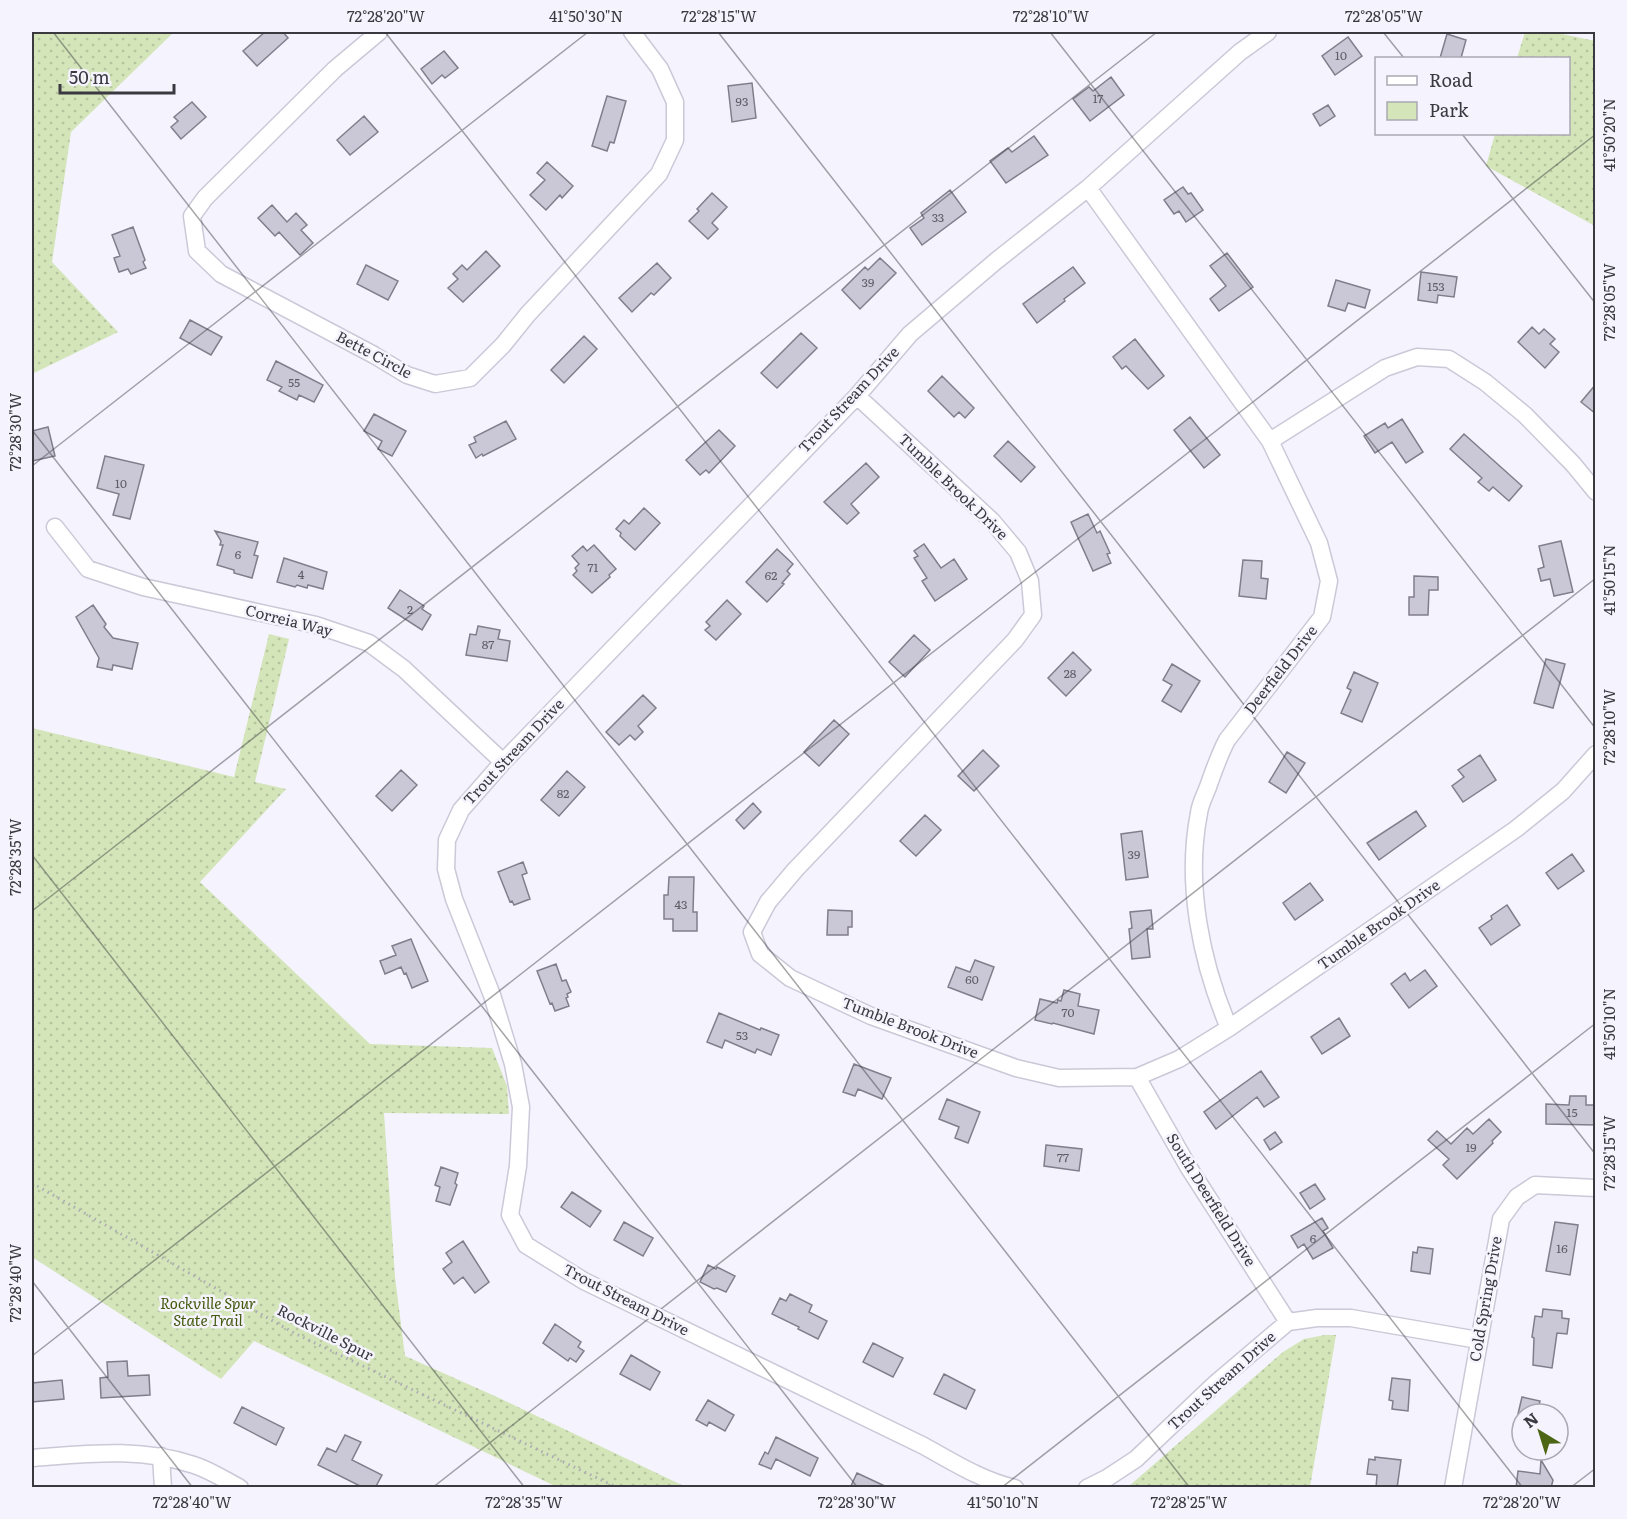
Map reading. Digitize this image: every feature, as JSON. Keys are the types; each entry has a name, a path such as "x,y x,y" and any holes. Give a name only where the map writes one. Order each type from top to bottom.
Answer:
{"street":[{"name":"Bette Circle","path":"378,32 335,69 205,198 192,216 197,251 221,274 374,355 407,375 435,384 470,378 659,174 675,140 675,102 660,69 632,32"},
{"name":"Trout Stream Drive","path":"1015,1488 1000,1485 955,1464 924,1446 584,1281 526,1245 510,1215 518,1166 521,1107 513,1064 492,995 454,899 446,869 447,840 461,810 503,762 857,396 910,334 996,261 1088,188 1240,52 1268,32"},
{"name":"Deerfield Drive","path":"1088,188 1269,441 1319,543 1329,581 1323,617 1227,740 1216,762 1199,809 1194,841 1194,876 1200,930 1206,963 1230,1028"},
{"path":"1269,441 1385,368 1418,357 1449,359 1485,382 1525,415 1573,464 1596,492"},
{"name":"Tumble Brook Drive","path":"857,396 992,521 1018,552 1030,581 1033,615 1015,640 795,870 768,902 752,932 760,954 790,978 871,1016 1016,1068 1059,1078 1137,1077 1179,1059 1230,1028 1516,829 1563,791 1596,754"},
{"name":"Correia Way","path":"55,527 88,569 143,587 316,625 369,643 404,669 503,762"},
{"name":"South Deerfield Drive","path":"1137,1077 1189,1168 1288,1322"},
{"name":"Cold Spring Drive","path":"1453,1488 1501,1219 1517,1197 1535,1185 1596,1188"},
{"name":"Trout Stream Drive","path":"1087,1488 1136,1459 1216,1383 1288,1322 1317,1318 1351,1318 1478,1340"},
{"path":"32,1458 123,1452 161,1456 196,1465 240,1488"},
{"path":"161,1456 163,1488"}],"path":[{"name":"Rockville Spur","path":"32,1183 294,1333 618,1488"}],"green space":[{"path":"32,32 174,32 71,132 52,262 118,332 32,374"},
{"path":"1525,32 1553,32 1595,41 1595,226 1486,166 1495,135 1570,135 1570,57 1517,57"},
{"name":"Rockville Spur State Trail","path":"269,634 289,639 255,782 286,789 200,882 370,1044 492,1048 507,1086 509,1114 384,1113 395,1277 405,1356 686,1487 557,1487 254,1341 221,1379 32,1257 32,728 234,777"},
{"path":"1336,1335 1310,1487 1128,1487 1283,1352 1304,1339"}],"building":[{"path":"265,32 283,32 288,38 257,66 243,51"},
{"path":"1447,34 1466,40 1461,57 1440,57"},
{"path":"1348,37 1362,56 1335,75 1322,56"},
{"path":"444,51 458,68 445,78 442,75 432,84 421,69"},
{"path":"1111,77 1124,95 1090,121 1073,99 1089,87 1093,91"},
{"path":"752,83 756,118 732,122 728,86"},
{"path":"607,96 626,101 614,143 610,142 607,151 592,146"},
{"path":"192,102 206,117 181,139 171,127 178,121 174,117"},
{"path":"1328,105 1335,116 1320,126 1313,114"},
{"path":"364,116 378,132 350,155 337,140"},
{"path":"1034,136 1048,155 1006,183 990,161 1008,148 1012,152"},
{"path":"547,162 573,186 562,198 560,195 546,210 530,195 545,180 537,173"},
{"path":"1183,187 1188,194 1191,193 1203,210 1186,222 1179,211 1174,214 1164,200"},
{"path":"950,190 966,212 922,245 910,228 924,218 921,213"},
{"path":"712,193 727,207 712,223 718,229 708,239 689,221"},
{"path":"272,205 287,222 296,213 307,225 301,230 313,243 300,255 279,232 275,236 258,218"},
{"path":"133,227 146,268 131,274 128,269 119,272 114,258 120,256 112,235"},
{"path":"486,251 500,266 463,302 448,288 458,279 453,274 462,265 467,270"},
{"path":"1227,253 1253,287 1219,311 1210,299 1226,286 1210,266"},
{"path":"880,258 896,273 860,309 842,290 865,267 868,270"},
{"path":"657,263 671,278 654,295 651,293 632,312 619,298"},
{"path":"366,265 398,281 388,300 357,284"},
{"path":"1073,267 1085,283 1037,323 1023,304"},
{"path":"1421,272 1457,277 1454,297 1438,295 1437,303 1418,300"},
{"path":"1336,280 1370,290 1365,308 1348,303 1345,311 1328,306"},
{"path":"190,320 222,337 211,355 180,338"},
{"path":"1532,327 1539,334 1544,329 1555,339 1550,344 1559,352 1545,368 1518,342"},
{"path":"801,333 817,348 777,388 761,373"},
{"path":"584,336 597,349 564,383 551,370"},
{"path":"1135,339 1164,376 1148,389 1126,366 1122,369 1113,357"},
{"path":"276,361 323,385 314,402 299,395 297,400 279,391 282,387 267,380"},
{"path":"942,376 974,408 965,418 959,412 954,417 928,391"},
{"path":"1596,384 1596,414 1581,402"},
{"path":"374,414 406,431 392,456 378,449 382,441 364,431"},
{"path":"1190,417 1220,455 1204,468 1174,430"},
{"path":"1402,419 1423,452 1406,463 1392,442 1375,453 1364,436 1385,423 1388,428"},
{"path":"506,421 516,439 476,458 469,445 476,442 474,437"},
{"path":"48,427 55,456 32,461 32,431"},
{"path":"719,430 735,446 709,473 706,470 700,475 686,460"},
{"path":"1464,434 1522,486 1509,501 1493,487 1489,491 1478,482 1482,478 1450,449"},
{"path":"1008,441 1035,467 1021,482 994,456"},
{"path":"105,456 144,465 130,519 113,515 119,494 97,488"},
{"path":"866,463 879,477 851,504 859,513 847,524 824,502"},
{"path":"644,508 660,523 635,550 616,529 624,520 629,524"},
{"path":"1088,514 1097,533 1100,531 1110,553 1107,554 1111,563 1093,571 1071,522"},
{"path":"215,531 258,542 254,555 258,556 252,578 217,565 223,545 220,545 221,541"},
{"path":"1561,541 1573,592 1554,596 1550,579 1541,581 1538,569 1544,567 1539,546"},
{"path":"924,544 941,568 954,559 967,579 935,601 922,581 927,578 914,558 918,556 914,551"},
{"path":"594,545 616,569 592,593 573,575 579,564 572,556 583,546 587,551"},
{"path":"777,549 793,564 787,571 790,574 782,583 784,584 767,602 746,582"},
{"path":"284,558 327,572 323,589 308,585 307,588 297,585 295,587 277,582"},
{"path":"1243,560 1262,561 1261,578 1268,579 1266,599 1239,596"},
{"path":"1414,576 1438,577 1438,590 1429,590 1428,615 1409,615 1409,597 1414,597"},
{"path":"400,590 424,606 422,609 431,615 422,630 388,608"},
{"path":"727,600 741,614 716,640 705,630 710,626 706,622"},
{"path":"93,605 106,624 104,627 113,638 138,643 132,669 113,665 112,670 97,667 99,658 76,617"},
{"path":"478,626 500,630 498,639 510,641 507,661 466,655 470,634 476,635"},
{"path":"914,635 930,650 905,677 889,662"},
{"path":"1073,652 1091,670 1066,696 1048,678"},
{"path":"1546,659 1565,664 1553,708 1534,703"},
{"path":"1172,664 1200,681 1181,712 1162,701 1172,685 1163,680"},
{"path":"1354,672 1378,683 1362,722 1341,713 1351,690 1347,688"},
{"path":"643,695 656,708 638,726 643,732 635,740 630,735 619,745 606,732"},
{"path":"834,720 849,734 819,766 804,752"},
{"path":"983,750 999,766 974,791 958,776"},
{"path":"1287,752 1305,763 1286,793 1269,782"},
{"path":"1480,755 1496,780 1463,802 1452,786 1464,777 1458,770"},
{"path":"401,770 417,785 392,811 376,796"},
{"path":"567,771 585,787 559,816 541,800"},
{"path":"753,803 761,812 744,829 736,820"},
{"path":"1416,811 1426,826 1379,860 1367,843"},
{"path":"925,815 941,830 916,856 900,841"},
{"path":"1142,831 1148,877 1126,880 1121,834"},
{"path":"1572,854 1584,871 1558,889 1546,873"},
{"path":"523,862 527,873 522,875 530,899 514,905 512,901 510,902 498,872"},
{"path":"669,877 694,877 693,912 697,912 697,931 673,931 673,919 664,919 664,895 668,895"},
{"path":"1310,883 1323,900 1295,920 1283,903"},
{"path":"1507,905 1520,925 1491,945 1479,928"},
{"path":"828,910 852,911 852,927 848,927 848,935 827,935"},
{"path":"1151,910 1153,929 1147,929 1150,957 1132,959 1130,912"},
{"path":"411,939 428,981 412,988 401,967 385,974 380,961 396,955 392,946"},
{"path":"975,960 994,967 982,1000 948,987 956,967 970,972"},
{"path":"556,964 562,981 566,980 571,992 566,998 569,1006 555,1011 537,971"},
{"path":"1425,970 1437,986 1409,1008 1391,984 1405,973 1410,981"},
{"path":"1064,990 1080,994 1078,1006 1099,1010 1094,1034 1035,1020 1040,999 1057,1003 1058,1000 1061,1001"},
{"path":"719,1013 760,1030 761,1028 779,1035 771,1055 757,1049 755,1053 725,1040 722,1048 707,1042"},
{"path":"1339,1018 1350,1036 1322,1054 1311,1037"},
{"path":"854,1064 891,1078 882,1099 858,1089 855,1096 843,1092"},
{"path":"1261,1071 1279,1097 1264,1107 1257,1097 1216,1129 1204,1112"},
{"path":"1570,1096 1586,1096 1586,1105 1596,1105 1596,1125 1546,1124 1546,1104 1569,1105"},
{"path":"947,1099 980,1112 968,1143 955,1138 959,1127 939,1119"},
{"path":"1489,1119 1501,1132 1457,1179 1443,1165 1449,1159 1428,1140 1437,1131 1451,1144 1467,1128 1473,1134"},
{"path":"1275,1132 1282,1142 1270,1150 1264,1140"},
{"path":"1046,1145 1082,1149 1079,1171 1044,1166"},
{"path":"441,1167 458,1173 455,1183 457,1185 450,1205 436,1201 440,1187 435,1185"},
{"path":"1315,1184 1325,1199 1310,1209 1300,1193"},
{"path":"572,1192 601,1211 590,1227 561,1207"},
{"path":"1322,1218 1328,1228 1323,1231 1333,1248 1313,1259 1304,1244 1298,1248 1291,1236"},
{"path":"624,1222 653,1238 643,1256 614,1240"},
{"path":"1555,1222 1578,1225 1570,1275 1546,1271"},
{"path":"463,1241 489,1282 475,1293 463,1277 454,1284 443,1269 452,1262 446,1253"},
{"path":"1418,1247 1433,1249 1430,1274 1411,1271 1413,1252 1417,1253"},
{"path":"708,1265 735,1276 726,1292 700,1282"},
{"path":"790,1294 812,1305 809,1312 827,1321 818,1339 772,1314 780,1298 786,1301"},
{"path":"1543,1309 1562,1311 1562,1318 1569,1319 1567,1334 1557,1333 1552,1368 1533,1365 1534,1338 1532,1337 1535,1316 1542,1317"},
{"path":"555,1324 581,1342 578,1347 584,1351 576,1362 570,1358 568,1361 543,1343"},
{"path":"873,1343 903,1358 893,1377 863,1362"},
{"path":"631,1355 660,1372 650,1390 620,1374"},
{"path":"127,1361 128,1376 149,1375 150,1395 101,1398 100,1378 108,1377 107,1362"},
{"path":"944,1374 975,1390 966,1409 934,1394"},
{"path":"1392,1378 1410,1380 1408,1411 1392,1409 1393,1401 1389,1400"},
{"path":"62,1380 64,1399 32,1402 32,1383"},
{"path":"1522,1397 1540,1401 1540,1402 1521,1402"},
{"path":"708,1400 734,1415 725,1431 709,1422 707,1426 696,1420"},
{"path":"242,1407 284,1428 276,1445 234,1423"},
{"path":"345,1435 361,1442 352,1460 382,1475 375,1488 364,1488 318,1465 327,1448 336,1452"},
{"path":"776,1437 818,1458 810,1476 776,1459 771,1469 759,1464 765,1452 768,1454"},
{"path":"1375,1457 1401,1460 1397,1488 1376,1488 1377,1475 1367,1474 1369,1459 1375,1460"},
{"path":"1542,1462 1553,1480 1551,1488 1516,1488 1518,1471 1540,1474"},
{"path":"857,1473 889,1488 850,1488"}]}
